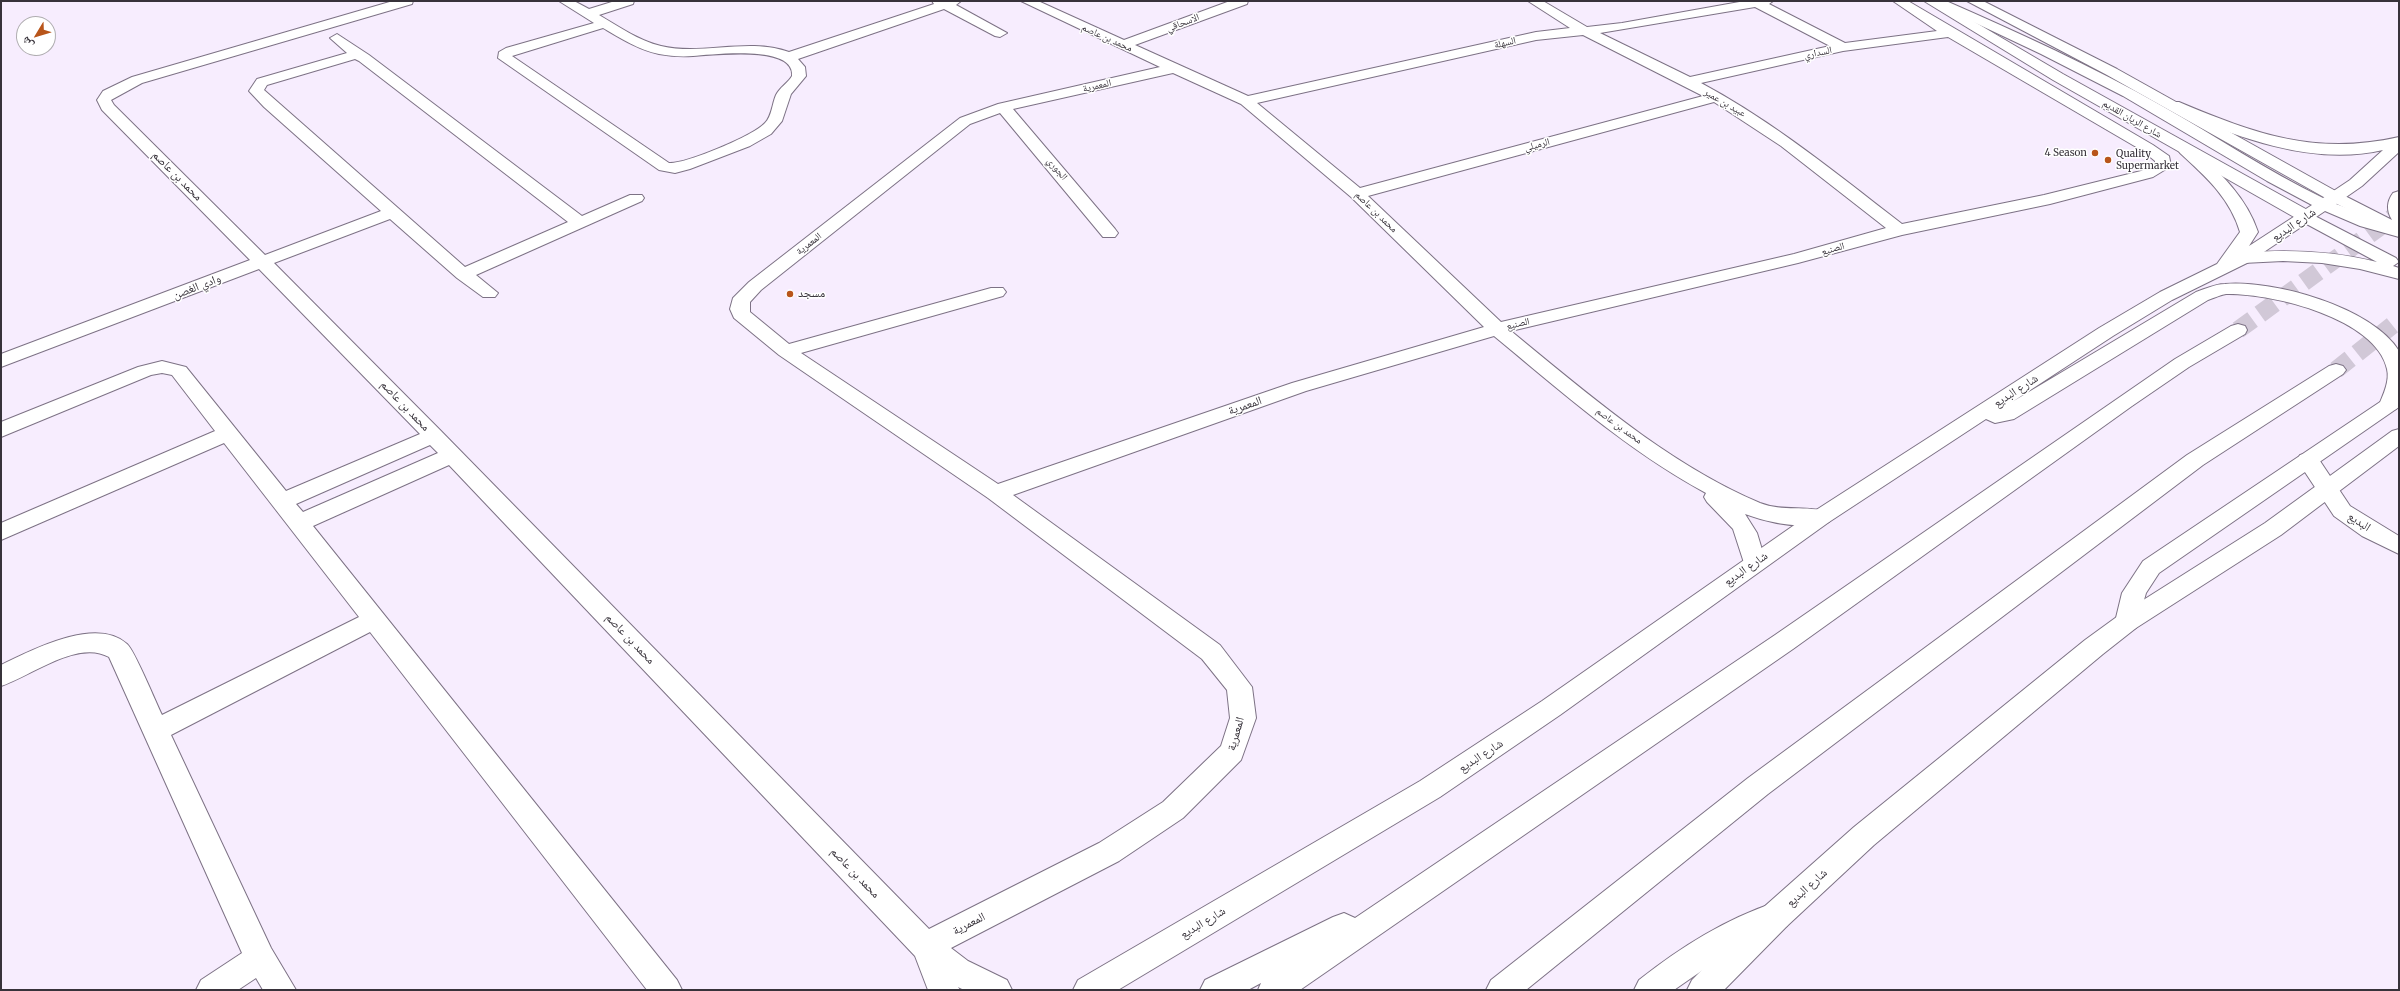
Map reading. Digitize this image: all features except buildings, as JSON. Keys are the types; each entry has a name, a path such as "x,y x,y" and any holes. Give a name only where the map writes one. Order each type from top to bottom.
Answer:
{"main road":[{"name":"محمد بن عاصم","path":"407,1 137,80 108,94 104,100 107,107 263,261 434,436 925,946 957,972 996,990"},
{"path":"565,1 604,24 659,50 682,53 752,49 789,57 946,2 1000,33"},
{"path":"588,14 628,1"},
{"name":"محمد بن عاصم","path":"1027,1 1246,101 1357,194 1497,329 1613,424 1692,476 1754,508 1785,517 1821,517"},
{"name":"الاسحاقي","path":"1124,46 1242,1"},
{"name":"عبيد بن عمير","path":"1534,1 1582,30 1688,82 1759,122 1899,230"},
{"name":"شارع الريان القديم","path":"1899,1 1950,33 2148,148 2158,155 2164,163"},
{"name":"شارع الريان القديم","path":"1930,1 2186,150 2399,267"},
{"path":"1934,1 2036,44 2330,201 2397,230"},
{"path":"1973,1 2171,104 2330,201 2373,217 2397,230"},
{"path":"1762,2 1843,47"},
{"name":"السهلة","path":"1246,101 1536,36 1622,27 1762,2"},
{"path":"1044,9 1061,3"},
{"path":"604,24 512,51 504,55 505,58 665,167 675,168 684,166 766,132 773,124 786,91 799,80 800,72 798,66 789,57"},
{"name":"السداري","path":"1688,82 1843,47 1950,33"},
{"path":"337,38 580,222"},
{"path":"357,54 262,82 256,90 269,104 463,274 489,293"},
{"name":"المعمرية","path":"925,946 1109,852 1173,810 1232,752 1243,718 1240,687 1211,652 996,493 786,351 741,314 738,308 740,301 745,294 965,121 1003,107 1175,68"},
{"path":"2055,93 2117,110"},
{"name":"الرميلي","path":"1357,194 1716,97"},
{"path":"2171,104 2235,130 2315,149 2349,151 2399,143"},
{"name":"الجوري","path":"1003,107 1109,233"},
{"name":"شارع البديع","path":"1089,990 1430,789 1551,708 1821,517 2113,328 2166,296 2244,258 2307,217 2356,183 2399,143"},
{"path":"2186,150 2212,173 2234,199 2245,216 2248,232 2240,247 2228,261 2211,274"},
{"name":"الصنيع","path":"1497,329 1798,258 1899,230 2044,200 2147,174 2161,169 2164,163"},
{"path":"2397,230 2396,202 2399,196"},
{"path":"463,274 636,198"},
{"name":"وادي الغصن","path":"1,361 393,212"},
{"path":"2244,258 2301,255 2326,256 2371,264 2399,274"},
{"path":"1966,423 2007,414 2202,296 2225,289 2257,291 2310,302 2343,315 2364,328 2389,348 2398,370 2394,401 2151,567 2136,585 2128,607 2127,622"},
{"path":"786,351 998,292"},
{"name":"المعمرية","path":"996,493 1299,388 1497,329"},
{"path":"1274,990 1414,893 1784,642 2125,402 2182,363 2238,330"},
{"path":"1,430 141,372 162,367 179,371 283,501 666,990"},
{"path":"1502,990 1758,786 2196,460 2336,370"},
{"path":"1,532 229,433"},
{"path":"283,501 434,436"},
{"name":"شارع البديع","path":"1703,990 1776,916 1864,836 2094,647 2127,622 2273,529 2328,490 2399,436"},
{"path":"299,523 452,455"},
{"name":"البديع","path":"2308,460 2342,511 2399,546"},
{"name":"محمد بن عاصم","path":"1692,476 1736,516 1750,539 1754,563"},
{"path":"154,731 375,619"},
{"path":"1,676 68,647 100,642 112,645 119,652 154,731 260,958 280,990"},
{"path":"1216,990 1414,893"},
{"path":"1650,990 1726,935 1755,922 1776,916"},
{"name":"محمد بن عاصم","path":"925,946 944,990"},
{"path":"212,990 260,958"}],"tunnel":[{"path":"2238,330 2399,213"},
{"path":"2336,370 2399,320"}],"place":[{"name":"4 Season","path":"2095,153"},
{"name":"Quality Supermarket","path":"2108,160"},
{"name":"مسجد","path":"790,294"}]}
